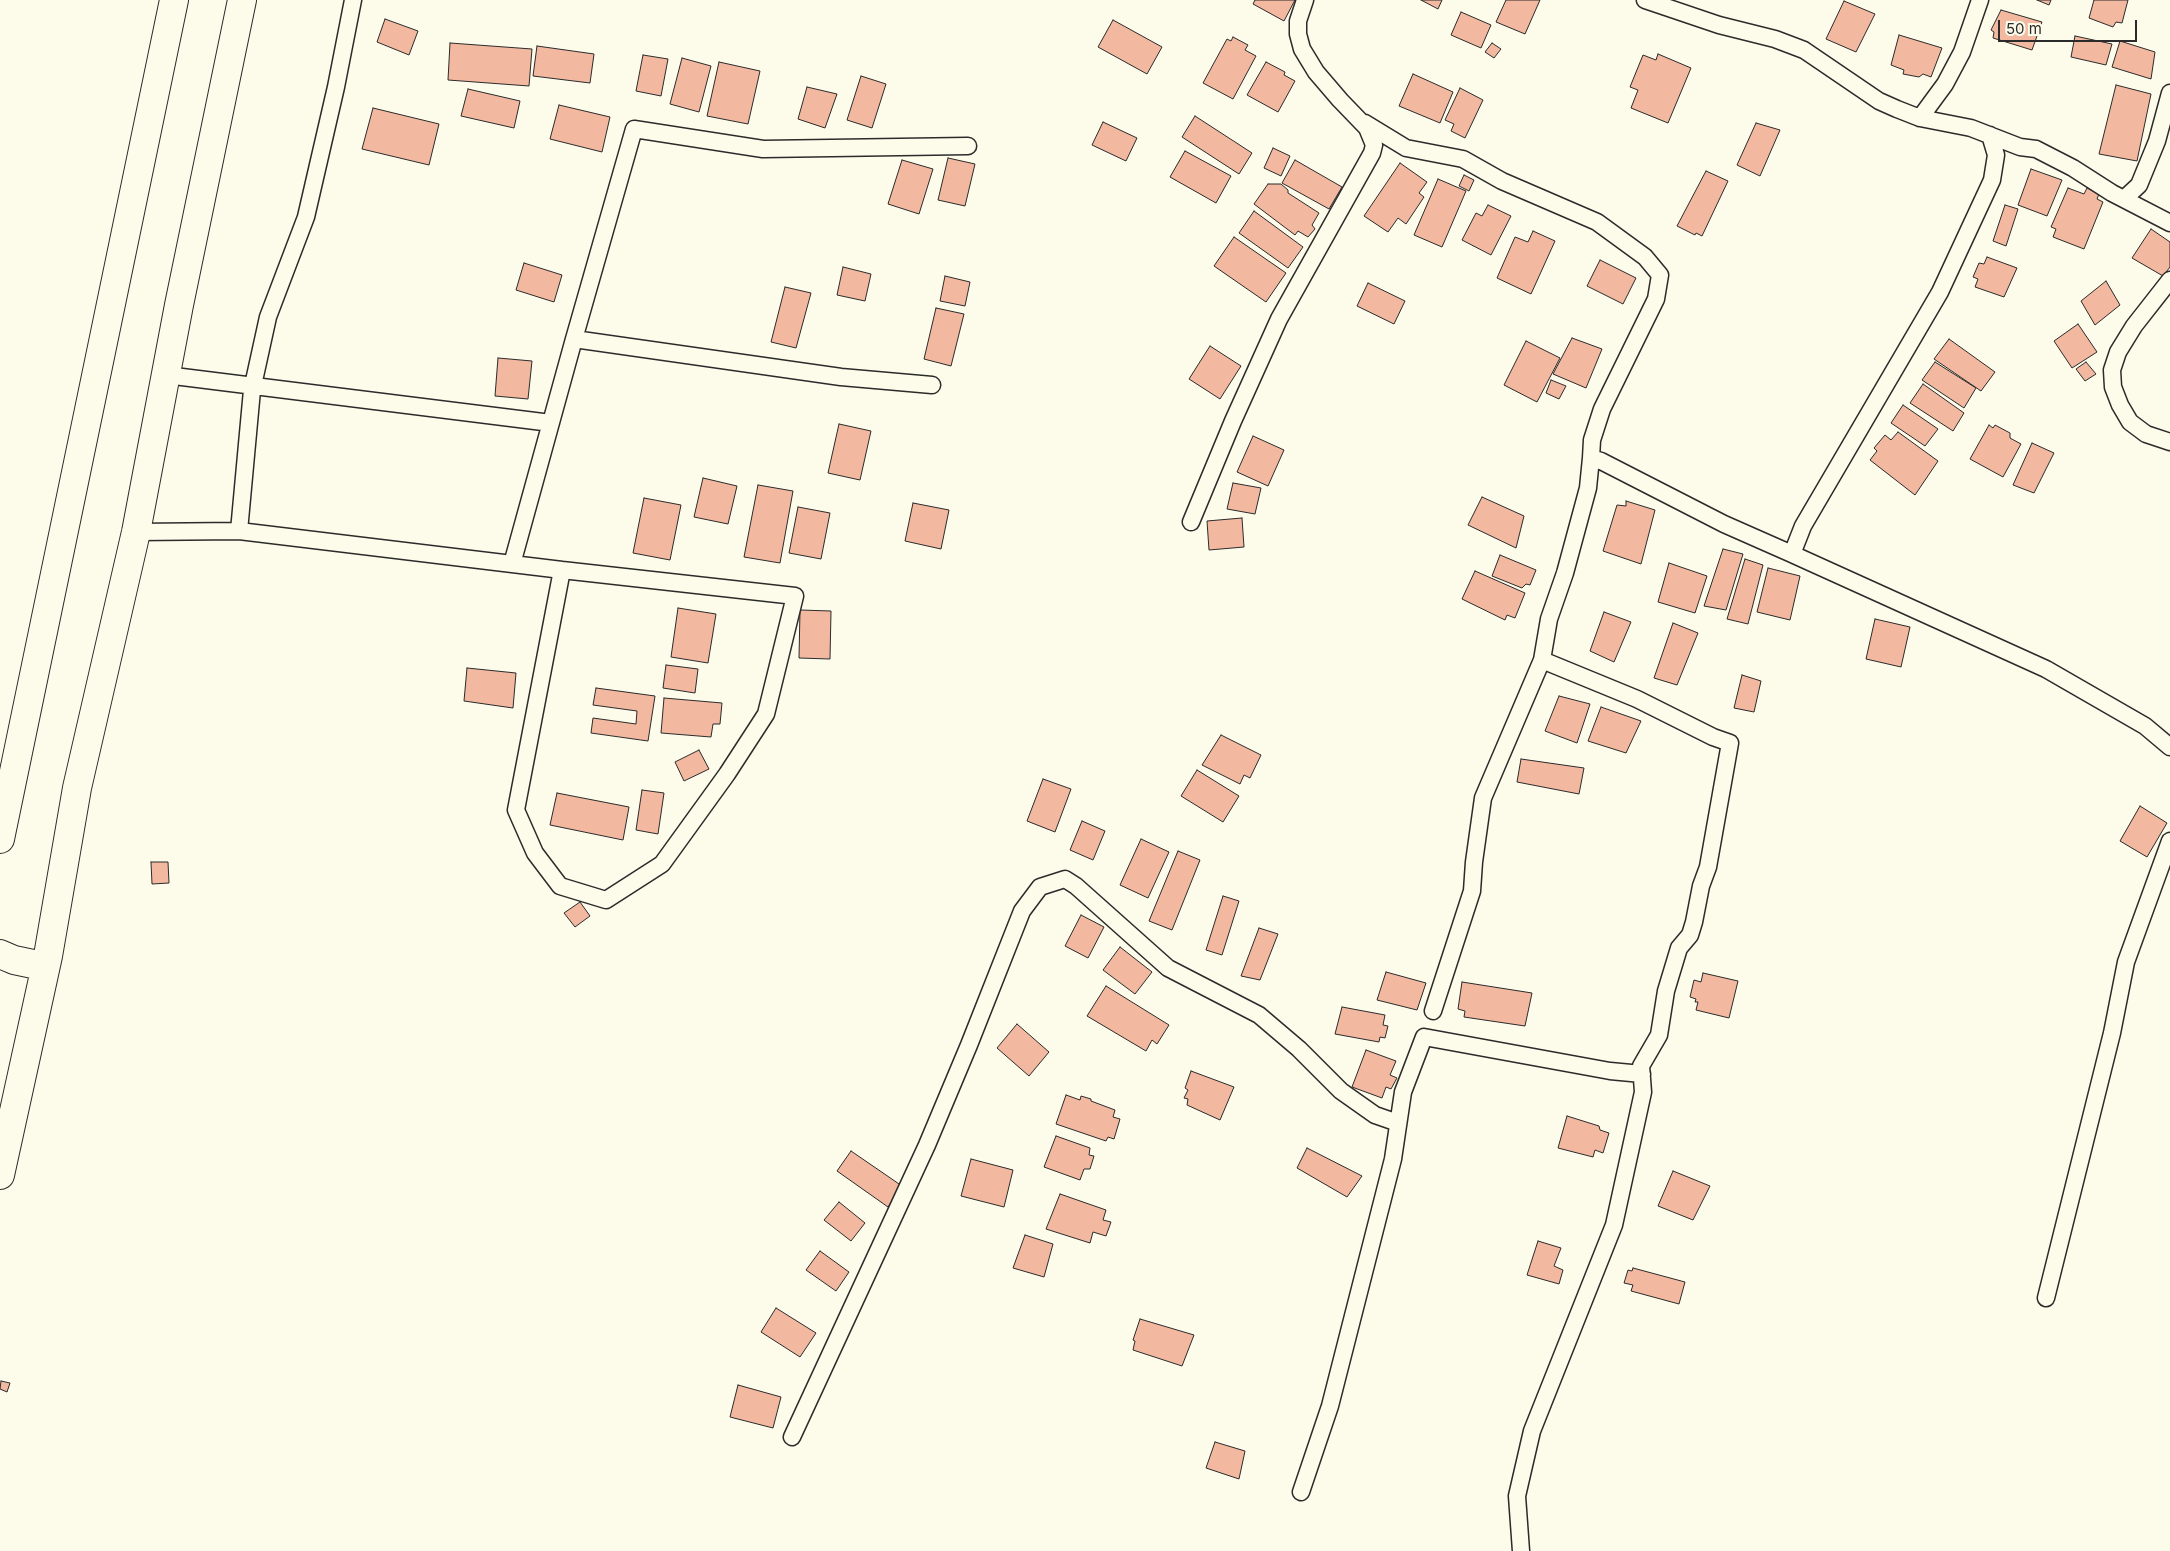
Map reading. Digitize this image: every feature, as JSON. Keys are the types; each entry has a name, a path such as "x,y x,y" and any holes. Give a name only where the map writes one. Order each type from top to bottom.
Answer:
{"highway":[{"path":"0,839 174,0"},
{"path":"0,1174 48,956 77,788 136,532 242,0"},
{"path":"0,954 14,960 33,964 46,964 48,956"}],"street":[{"path":"239,531 253,387 268,318 306,217 336,87 353,0"},
{"path":"1191,522 1279,320 1372,153 1374,145 1373,138 1367,128 1316,72 1302,48 1298,34 1298,22 1305,0"},
{"path":"1645,0 1719,25 1775,39 1804,50 1879,101 1920,118 1954,123 2020,147 2036,148 2053,156 2124,199 2170,223"},
{"path":"1920,118 1945,84 1954,68 1962,52 1980,0"},
{"path":"2124,199 2139,185 2157,141 2170,93"},
{"path":"1357,118 1406,148 1462,158 1502,181 1597,222 1645,257 1660,275 1656,298 1602,409 1592,440 1588,488 1566,573 1548,619 1542,660 1530,694 1484,798 1474,862 1472,891 1433,1011"},
{"path":"512,564 634,129 763,149 968,146"},
{"path":"1792,554 1803,526 1940,292 1992,180 1996,155 1990,135"},
{"path":"2170,280 2134,326 2118,352 2112,370 2113,387 2120,405 2130,422 2146,434 2170,442"},
{"path":"574,339 841,377 932,385"},
{"path":"166,375 551,423"},
{"path":"1591,458 1601,461 1724,524 2046,669 2145,726 2170,746"},
{"path":"136,532 239,531 796,596 766,714 727,774 662,864 606,900 560,886 534,853 516,810 562,570"},
{"path":"1521,1551 1516,1496 1532,1431 1614,1224 1643,1092 1641,1066 1659,1035 1666,991 1679,948 1690,935 1694,922 1701,886 1708,868 1730,742 1713,737 1637,699 1542,660"},
{"path":"2046,1298 2112,1033 2126,962 2170,841"},
{"path":"792,1437 927,1145 969,1046 1022,911 1040,887 1065,878 1168,968 1259,1015 1299,1048 1341,1091 1375,1115 1398,1123"},
{"path":"1300,1492 1330,1406 1350,1320 1368,1261 1393,1159 1403,1092 1424,1037 1610,1071 1642,1074"}],"building":[{"path":"1255,0 1295,0 1284,21 1253,4"},
{"path":"1421,0 1442,0 1438,9"},
{"path":"1506,0 1540,0 1525,34 1496,22"},
{"path":"2037,0 2051,0 2049,5"},
{"path":"2094,0 2128,0 2122,23 2116,22 2113,27 2089,18"},
{"path":"1844,1 1875,14 1856,52 1826,39"},
{"path":"2001,10 2042,22 2032,50 1993,38 1994,32 1991,30"},
{"path":"1461,12 1491,25 1481,48 1451,35"},
{"path":"385,19 418,31 409,55 377,42"},
{"path":"1113,20 1162,47 1147,74 1098,47"},
{"path":"1899,35 1942,48 1931,77 1923,74 1919,77 1903,74 1904,70 1891,65"},
{"path":"2075,36 2112,44 2106,65 2071,57"},
{"path":"1233,37 1248,45 1245,50 1256,56 1233,99 1203,83 1227,39 1231,41"},
{"path":"2120,41 2155,52 2151,79 2112,67"},
{"path":"450,43 532,49 529,86 448,80"},
{"path":"1492,43 1501,49 1494,58 1485,52"},
{"path":"537,46 594,54 590,83 533,76"},
{"path":"1658,54 1691,68 1668,123 1631,108 1638,90 1630,87 1643,55 1656,60"},
{"path":"643,55 668,59 661,96 636,91"},
{"path":"682,58 711,66 699,112 670,104"},
{"path":"719,62 760,71 748,124 707,116"},
{"path":"1266,62 1285,72 1284,75 1295,81 1278,112 1247,95"},
{"path":"1413,74 1453,92 1440,123 1399,106"},
{"path":"861,76 886,84 872,128 847,120"},
{"path":"2116,85 2151,94 2137,161 2099,154"},
{"path":"807,87 837,94 825,128 798,119"},
{"path":"1460,88 1483,100 1465,138 1451,131 1454,124 1445,120"},
{"path":"468,89 520,101 514,128 461,116"},
{"path":"559,105 610,117 602,152 550,139"},
{"path":"373,108 439,124 429,165 362,149"},
{"path":"1195,116 1252,153 1239,174 1182,137"},
{"path":"1103,122 1137,138 1126,161 1092,145"},
{"path":"1756,123 1780,130 1760,176 1737,165"},
{"path":"1273,148 1290,156 1281,176 1264,168"},
{"path":"1185,151 1231,176 1216,203 1170,177"},
{"path":"948,158 975,164 965,206 938,200"},
{"path":"902,160 933,169 919,214 888,204"},
{"path":"1295,160 1342,187 1329,209 1282,183"},
{"path":"1400,163 1427,182 1419,193 1424,197 1406,224 1398,218 1388,232 1364,216"},
{"path":"2031,169 2062,180 2047,216 2018,205"},
{"path":"1706,171 1728,181 1702,236 1696,233 1695,235 1677,226"},
{"path":"1464,175 1474,180 1469,191 1459,186"},
{"path":"1438,179 1466,191 1442,247 1414,235"},
{"path":"1268,184 1281,184 1288,190 1288,193 1319,213 1312,225 1315,229 1308,237 1298,231 1295,235 1254,204"},
{"path":"2068,188 2084,194 2087,188 2099,194 2097,199 2103,202 2084,249 2053,237 2056,229 2051,227"},
{"path":"1488,205 1511,216 1491,255 1462,240 1476,213 1482,216"},
{"path":"2005,205 2018,209 2006,246 1993,241"},
{"path":"1254,211 1303,247 1288,268 1239,233"},
{"path":"2151,229 2170,242 2170,267 2163,276 2132,258"},
{"path":"1533,231 1555,241 1531,294 1497,278 1515,237 1528,242"},
{"path":"1234,237 1286,273 1266,302 1214,266"},
{"path":"1987,257 2017,268 2004,297 1975,287 1978,279 1973,277 1979,263 1984,264"},
{"path":"1600,260 1636,278 1623,304 1587,286"},
{"path":"524,263 562,275 554,302 516,290"},
{"path":"843,267 871,274 865,301 837,295"},
{"path":"945,276 970,282 965,306 940,301"},
{"path":"2106,281 2120,305 2095,325 2081,301"},
{"path":"1368,283 1405,301 1394,324 1357,306"},
{"path":"785,287 811,293 796,348 771,342"},
{"path":"936,308 964,314 951,366 924,359"},
{"path":"2078,324 2097,352 2072,368 2054,341"},
{"path":"1572,338 1602,349 1586,388 1553,374"},
{"path":"1949,339 1995,372 1981,391 1934,359"},
{"path":"1526,341 1560,358 1537,402 1504,385"},
{"path":"1210,346 1241,366 1220,399 1189,379"},
{"path":"498,358 532,361 528,399 495,396"},
{"path":"1935,362 1976,388 1964,408 1922,380"},
{"path":"2086,362 2096,374 2085,381 2076,369"},
{"path":"1551,380 1566,386 1559,399 1546,393"},
{"path":"1923,384 1964,413 1953,431 1910,403"},
{"path":"1903,405 1938,429 1925,446 1891,423"},
{"path":"839,424 871,431 860,480 828,473"},
{"path":"1989,425 1993,428 1995,425 2010,433 2010,438 2021,444 2003,477 1970,459"},
{"path":"1898,432 1938,461 1915,495 1870,460 1877,451 1874,448 1885,435 1891,440"},
{"path":"1253,436 1284,450 1268,486 1237,472"},
{"path":"2032,443 2054,453 2034,493 2013,485"},
{"path":"703,478 737,486 728,524 694,517"},
{"path":"1233,483 1261,488 1255,514 1227,509"},
{"path":"758,485 793,491 780,563 744,557"},
{"path":"1482,497 1524,516 1516,548 1468,525"},
{"path":"644,498 681,505 670,560 633,553"},
{"path":"1626,501 1655,510 1641,564 1603,551 1617,505 1626,506"},
{"path":"913,503 949,510 941,549 905,541"},
{"path":"798,507 830,513 821,559 789,553"},
{"path":"1242,518 1244,547 1209,550 1207,521"},
{"path":"1723,549 1743,554 1726,610 1704,606"},
{"path":"1500,555 1536,570 1530,585 1526,584 1522,588 1492,576"},
{"path":"1745,559 1763,565 1748,624 1727,619"},
{"path":"1669,563 1707,576 1695,613 1658,602"},
{"path":"1768,568 1800,576 1790,620 1757,612"},
{"path":"1475,571 1525,593 1515,618 1507,615 1505,620 1462,599"},
{"path":"678,608 716,614 708,663 671,657"},
{"path":"800,610 831,611 830,659 799,658"},
{"path":"1604,612 1631,622 1614,662 1590,651"},
{"path":"1875,619 1910,627 1901,667 1866,659"},
{"path":"1673,623 1698,633 1677,685 1654,678"},
{"path":"666,665 698,669 695,693 663,688"},
{"path":"467,668 516,673 513,708 464,701"},
{"path":"1742,675 1761,681 1754,712 1734,708"},
{"path":"596,688 655,696 648,741 591,733 593,718 636,724 637,711 593,705"},
{"path":"1559,696 1590,704 1577,743 1545,731"},
{"path":"664,698 722,703 720,724 713,724 711,737 661,733"},
{"path":"1601,707 1641,721 1626,753 1588,741"},
{"path":"1221,735 1261,755 1250,778 1244,775 1240,784 1202,765"},
{"path":"699,750 709,769 684,781 675,762"},
{"path":"1521,759 1584,768 1579,794 1517,782"},
{"path":"1197,770 1239,796 1223,822 1181,796"},
{"path":"1043,779 1071,789 1055,832 1027,821"},
{"path":"642,790 664,793 658,834 636,830"},
{"path":"557,793 629,807 623,840 550,825"},
{"path":"2140,806 2167,823 2147,857 2120,841"},
{"path":"1082,821 1105,831 1093,860 1070,850"},
{"path":"1141,839 1169,852 1148,898 1120,885"},
{"path":"1178,851 1200,860 1172,930 1149,921"},
{"path":"151,862 168,862 169,883 152,884"},
{"path":"1223,896 1239,901 1222,955 1206,950"},
{"path":"580,902 590,916 575,927 564,913"},
{"path":"1081,915 1104,927 1088,958 1065,946"},
{"path":"1259,928 1278,934 1260,980 1241,976"},
{"path":"1120,947 1152,972 1135,994 1103,970"},
{"path":"1386,972 1426,983 1417,1010 1377,1000"},
{"path":"1703,973 1738,981 1729,1018 1696,1010 1698,1002 1695,1002 1696,999 1690,997 1694,980 1701,982"},
{"path":"1462,982 1532,993 1525,1026 1464,1017 1465,1011 1458,1009"},
{"path":"1106,986 1169,1025 1157,1044 1152,1040 1146,1051 1087,1016"},
{"path":"1342,1007 1385,1015 1383,1025 1388,1026 1385,1038 1380,1037 1379,1042 1335,1034"},
{"path":"1017,1024 1049,1052 1029,1076 997,1048"},
{"path":"1366,1050 1396,1061 1390,1075 1397,1078 1391,1089 1386,1087 1382,1098 1352,1087"},
{"path":"1191,1071 1234,1087 1220,1120 1187,1105 1188,1099 1184,1098 1188,1090 1185,1088"},
{"path":"1066,1095 1080,1100 1081,1096 1091,1099 1091,1101 1115,1110 1113,1117 1120,1119 1114,1139 1108,1137 1106,1141 1056,1124"},
{"path":"1567,1116 1599,1126 1600,1130 1609,1133 1603,1153 1595,1150 1593,1157 1558,1148"},
{"path":"1056,1136 1090,1148 1089,1155 1094,1156 1090,1169 1084,1169 1080,1180 1044,1167"},
{"path":"1307,1148 1362,1176 1347,1197 1297,1168"},
{"path":"851,1151 902,1186 888,1207 837,1171"},
{"path":"971,1159 1013,1170 1004,1207 961,1196"},
{"path":"1673,1171 1710,1186 1693,1220 1658,1206"},
{"path":"1060,1194 1106,1210 1103,1220 1111,1222 1106,1236 1093,1232 1090,1243 1046,1229"},
{"path":"839,1202 865,1223 851,1241 824,1220"},
{"path":"1025,1235 1053,1244 1044,1277 1013,1268"},
{"path":"1538,1241 1561,1248 1554,1266 1563,1270 1559,1284 1527,1275"},
{"path":"820,1251 849,1272 836,1291 806,1270"},
{"path":"1633,1268 1685,1282 1679,1304 1631,1291 1633,1285 1624,1283 1628,1270 1632,1271"},
{"path":"776,1308 816,1333 800,1357 761,1332"},
{"path":"1140,1319 1194,1335 1182,1366 1133,1350 1135,1341 1133,1340"},
{"path":"1,1381 10,1383 7,1392 0,1389"},
{"path":"738,1385 781,1397 773,1428 730,1417"},
{"path":"1215,1442 1245,1451 1239,1479 1206,1468"}]}
